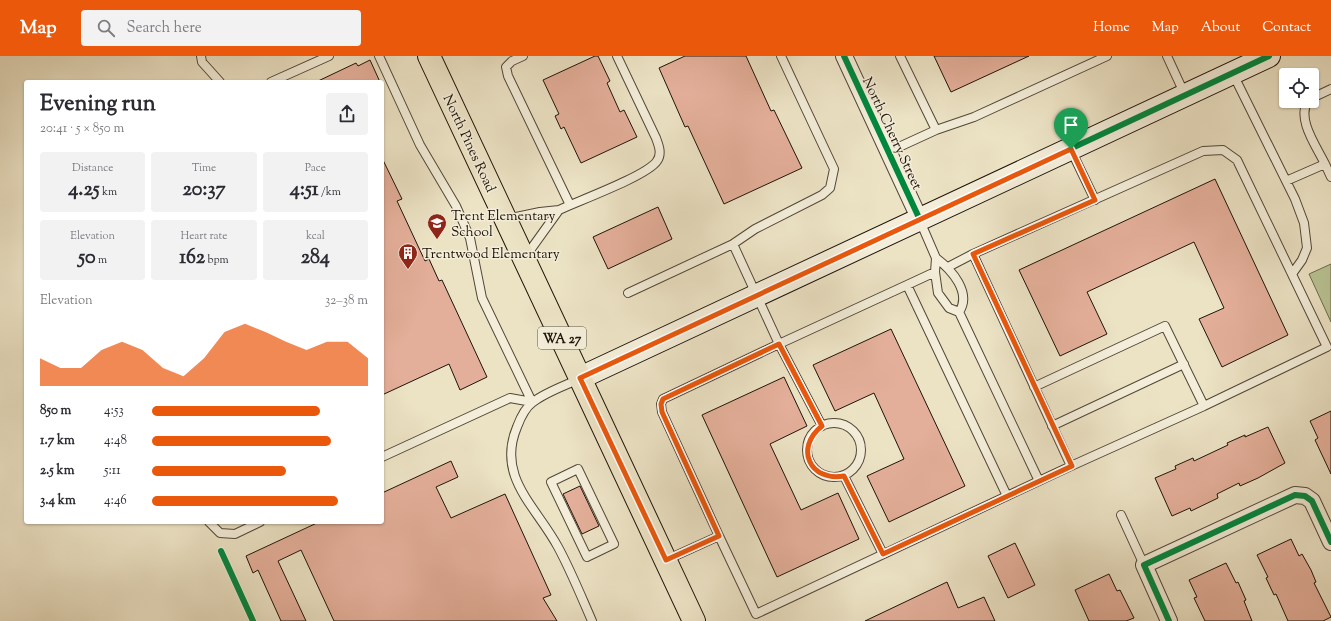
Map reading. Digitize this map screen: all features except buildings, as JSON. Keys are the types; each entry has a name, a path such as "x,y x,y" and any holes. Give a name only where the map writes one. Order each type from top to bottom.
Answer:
{"main road":[{"name":"North Pines Road","path":"430,56 694,621"}],"street":[{"name":"North Cherry Street","path":"844,56 920,220"},
{"path":"580,378 1269,56"},
{"path":"1169,621 1144,565 1295,495 1305,496 1312,502 1331,542"}],"lane":[{"path":"201,56 202,62 218,80"},
{"path":"276,80 329,56"},
{"path":"379,56 420,145 456,206 470,238 482,298 532,402"},
{"path":"523,56 512,61 506,67 508,76 570,205"},
{"path":"506,219 540,212 559,210 646,172 658,161 660,151 656,138 617,56"},
{"path":"628,293 733,244 755,229 822,195 830,188 833,181 834,169 781,56"},
{"path":"900,56 936,130"},
{"path":"888,152 936,130 974,117 1107,56"},
{"path":"1167,56 1186,96"},
{"path":"1233,74 1286,181 1304,223 1307,248 1302,260 1292,274"},
{"path":"1319,95 1331,89"},
{"path":"1305,108 1304,119 1331,177"},
{"path":"1071,149 1095,200"},
{"path":"935,272 667,396 661,404 662,412 758,617 883,554 1039,480 1204,406 1327,347 1238,160 1223,150 1203,150 973,254 948,267"},
{"path":"1286,181 1325,164"},
{"path":"524,259 559,210"},
{"path":"920,220 936,258 935,272 938,293 949,308 958,312 1039,480"},
{"path":"733,244 756,297 822,426"},
{"path":"973,254 1072,466"},
{"path":"936,258 948,267 957,281 964,299 963,305 958,312"},
{"path":"907,285 1007,496"},
{"path":"1034,387 1165,326 1204,406"},
{"path":"1052,426 1184,364"},
{"path":"580,378 532,402 521,418 516,430 510,458 511,468 522,490 558,547 592,621"},
{"path":"384,456 510,398 532,402"},
{"path":"834,423 847,426 859,439 862,448 858,464 844,476 826,476 818,472 812,466 808,457 807,448 809,439 814,432 822,426 834,423"},
{"path":"578,469 614,544 587,557 552,482 578,469"},
{"path":"844,476 883,554"},
{"path":"1121,515 1144,565"},
{"path":"211,524 220,533 235,534 256,524"},
{"path":"666,560 719,536"}],"green space":[{"path":"1331,264 1331,322 1309,274"}],"cycle path":[{"path":"844,56 920,220"},
{"path":"580,378 1269,56"},
{"path":"1169,621 1144,565 1295,495 1305,496 1312,501 1331,542"},
{"path":"221,551 253,621"}],"place":[{"name":"Trent Elementary School","path":"437,240"},
{"name":"Trentwood Elementary","path":"408,270"}],"route":[{"path":"1071,149 1095,200 973,254 1072,466 1039,480 883,554 844,476 835,478 826,476 818,472 812,466 808,457 807,448 809,439 814,432 822,426 779,344 663,399 661,404 662,412 719,536 666,560 580,378 1071,149"}]}
